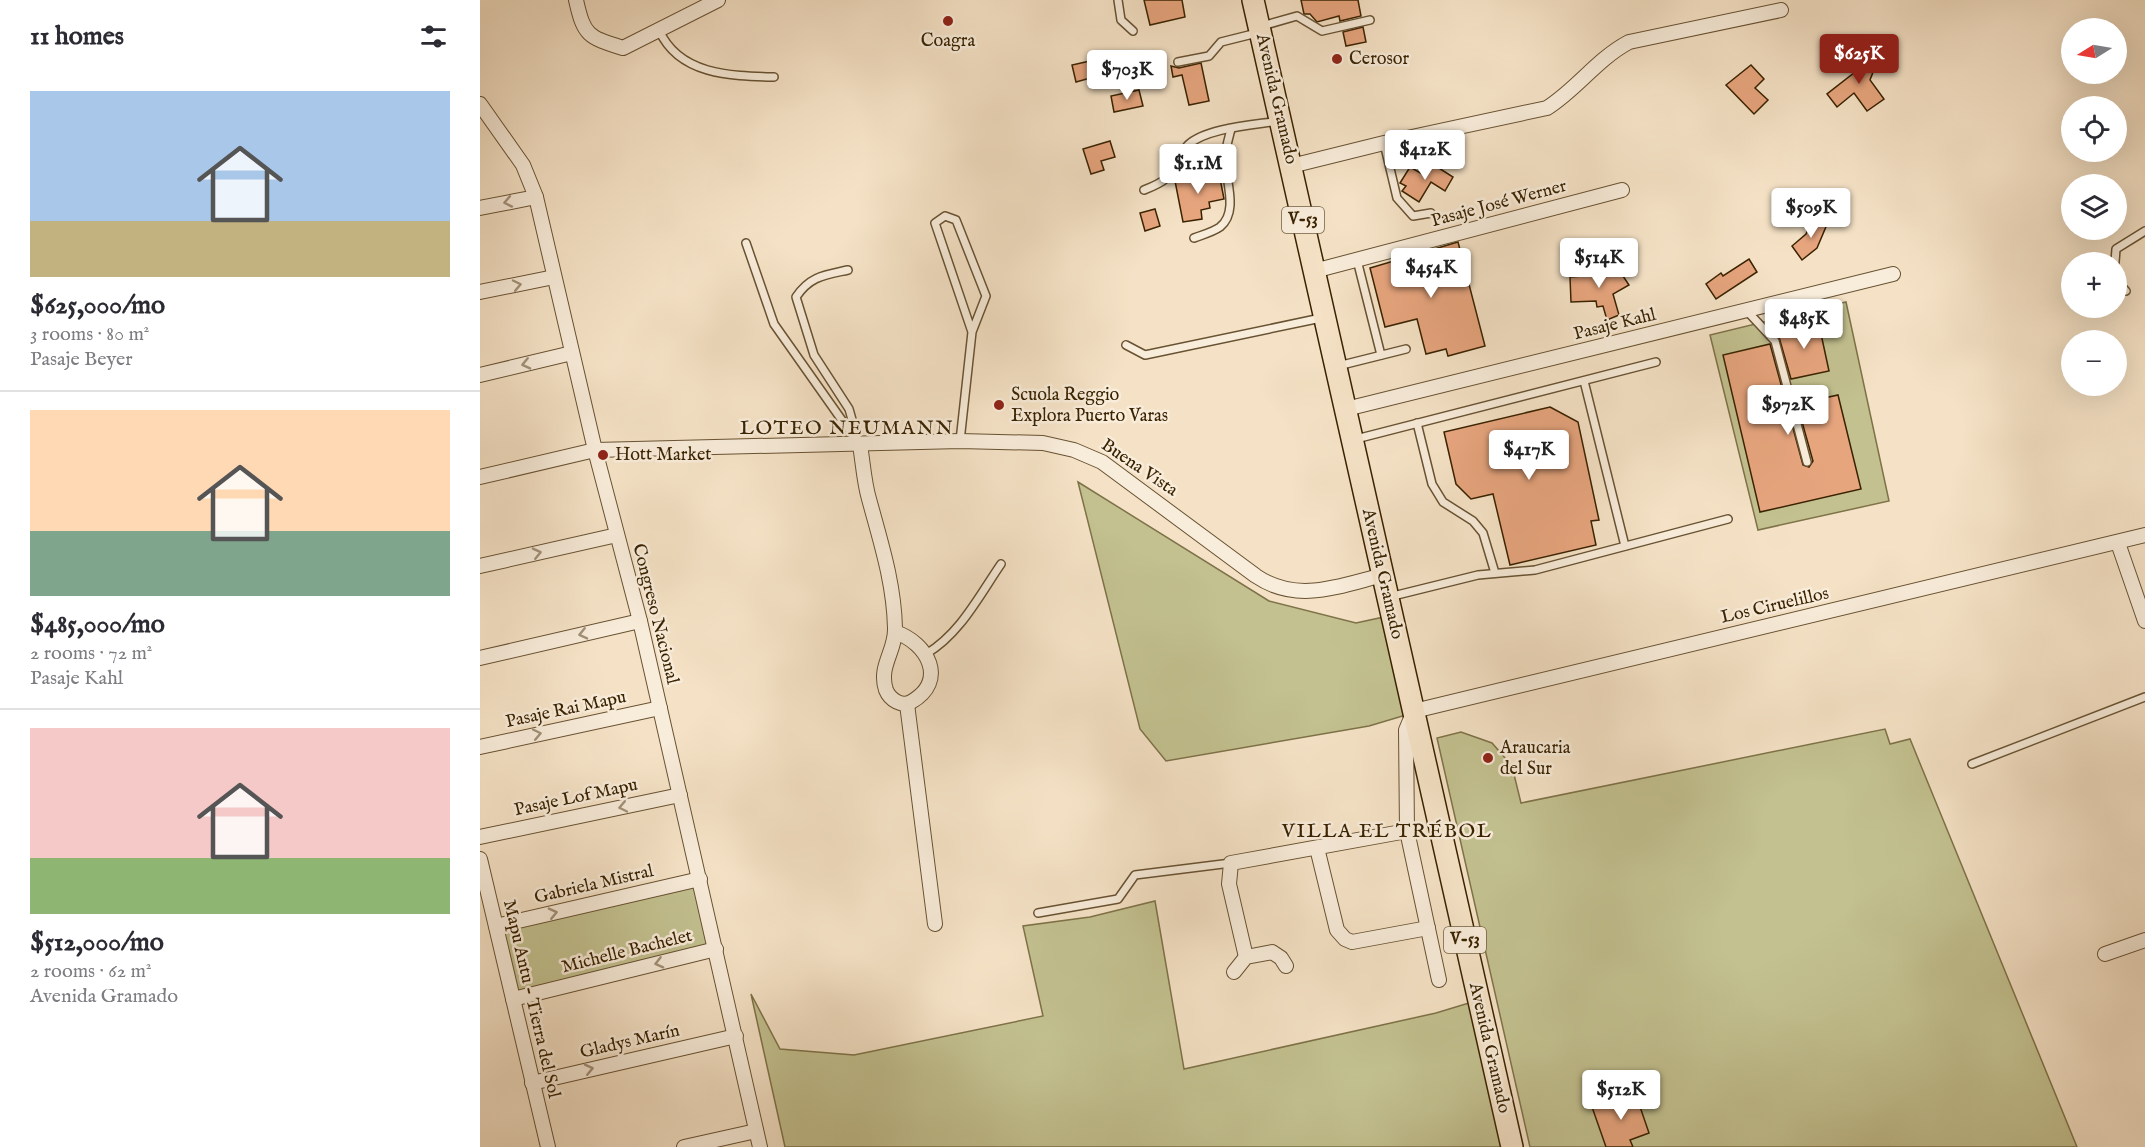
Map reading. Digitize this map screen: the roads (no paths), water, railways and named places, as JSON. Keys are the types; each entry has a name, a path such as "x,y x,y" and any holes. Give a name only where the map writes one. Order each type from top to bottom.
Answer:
{"main road":[{"name":"Avenida Gramado","path":"1253,0 1512,1147"}],"street":[{"path":"576,0 582,25 595,39 622,48 718,0"},
{"path":"1291,166 1384,143 1546,108 1564,96 1609,52 1629,42 1781,10"},
{"name":"Congreso Nacional","path":"480,104 523,165 536,197 572,353 640,621 760,1147"},
{"name":"Pasaje José Werner","path":"1314,271 1622,190"},
{"path":"480,208 536,197"},
{"name":"Pasaje Kahl","path":"1346,409 1893,274"},
{"path":"480,292 554,277"},
{"path":"480,375 572,353"},
{"name":"Buena Vista","path":"480,477 596,450 960,441 1043,443 1088,455 1115,470 1256,576 1277,588 1313,592 1383,575"},
{"path":"860,445 868,497 890,571 895,632 883,676 887,693 896,702 907,704 923,695 931,681 931,666 926,654 905,635 895,632"},
{"path":"480,566 617,535"},
{"name":"Los Ciruelillos","path":"1414,711 2145,535"},
{"path":"2118,543 2145,621"},
{"path":"480,658 640,621"},
{"path":"907,704 935,924"},
{"name":"Pasaje Rai Mapu","path":"480,747 660,708"},
{"path":"1414,711 1406,730 1407,831 1439,980"},
{"name":"Pasaje Lof Mapu","path":"480,837 680,795"},
{"path":"1246,957 1229,884 1231,863 1407,831"},
{"path":"1317,848 1337,930 1345,939 1352,942 1428,928"},
{"name":"Mapu Antu - Tierra del Sol","path":"480,860 548,1147"},
{"name":"Gabriela Mistral","path":"496,926 700,879"},
{"path":"2105,954 2145,940"},
{"name":"Michelle Bachelet","path":"513,999 716,949"},
{"path":"1234,972 1246,957 1272,952 1281,958 1286,966"},
{"name":"Gladys Marín","path":"532,1083 736,1036"},
{"path":"684,1147 756,1131"}],"lane":[{"path":"1118,0 1121,20 1133,32"},
{"path":"1178,62 1209,56 1221,42 1297,16 1322,31 1370,20"},
{"path":"659,30 674,52 699,68 728,74 774,77"},
{"path":"1144,190 1163,183 1172,175 1189,145 1202,137 1232,129 1281,121"},
{"path":"1194,238 1220,227 1227,217 1231,204 1225,172 1225,153 1232,129"},
{"path":"1384,143 1397,198 1413,216 1431,213"},
{"path":"960,441 972,332 986,296 956,220 945,216 935,223 972,332"},
{"path":"2116,252 2116,249 2145,231"},
{"path":"746,243 774,324 860,445"},
{"path":"1357,260 1381,355"},
{"path":"848,270 804,284 796,297 814,355 849,409 860,445"},
{"path":"1747,311 1774,341 1807,462"},
{"path":"1126,345 1145,356 1325,318"},
{"path":"1336,367 1406,349"},
{"path":"1352,440 1656,362"},
{"path":"1584,381 1625,546"},
{"path":"1417,423 1432,484 1443,502 1473,521 1483,533 1495,573"},
{"path":"1388,598 1478,575 1535,570 1728,519"},
{"path":"926,654 942,645 963,621 1000,564"},
{"path":"1972,764 2145,697"},
{"path":"1038,913 1118,899 1135,875 1231,863"}],"place":[{"name":"Coagra","path":"948,21"},
{"name":"Cerosor","path":"1337,59"},
{"name":"Scuola Reggio Explora Puerto Varas","path":"999,405"},
{"name":"Hott Market","path":"603,455"},
{"name":"Araucaria del Sur","path":"1488,758"}],"district":[{"name":"LOTEO NEUMANN","path":"847,428"},
{"name":"VILLA EL TRÉBOL","path":"1387,831"}]}
